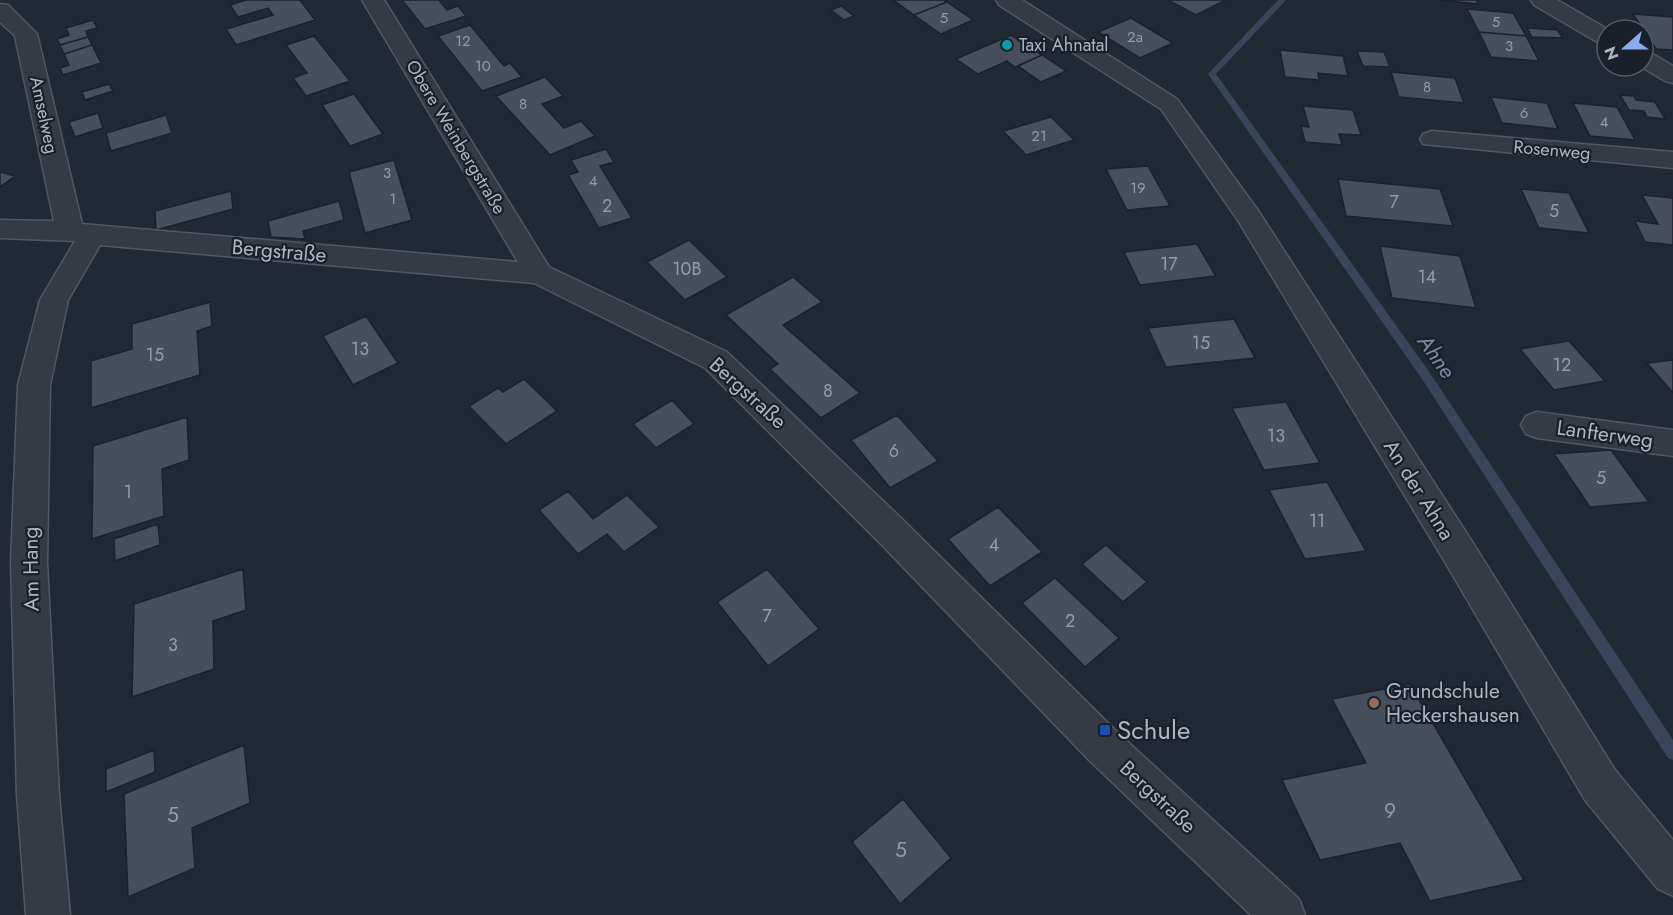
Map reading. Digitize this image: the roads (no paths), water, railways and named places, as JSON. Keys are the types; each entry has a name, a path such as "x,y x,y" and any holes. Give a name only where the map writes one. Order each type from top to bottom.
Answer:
{"street":[{"name":"Obere Weinbergstraße","path":"373,0 539,274"},
{"name":"An der Ahna","path":"1007,0 1169,104 1250,218 1600,785 1673,874"},
{"path":"1542,0 1595,31"},
{"name":"Amselweg","path":"0,10 26,34 81,233"},
{"path":"1655,65 1673,76"},
{"name":"Rosenweg","path":"1432,139 1673,160"},
{"name":"Bergstraße","path":"0,229 81,233 539,274 716,360 882,522 1103,746 1283,915"},
{"name":"Am Hang","path":"48,915 38,795 29,562 34,385 54,300 81,233"},
{"name":"Lanfterweg","path":"1537,425 1673,443"}],"waterway":[{"name":"Ahne","path":"1282,0 1212,74 1424,373 1673,753"}],"place":[{"name":"Taxi Ahnatal","path":"1007,45"},
{"name":"Grundschule Heckershausen","path":"1374,703"},
{"name":"Schule","path":"1105,730"}]}
